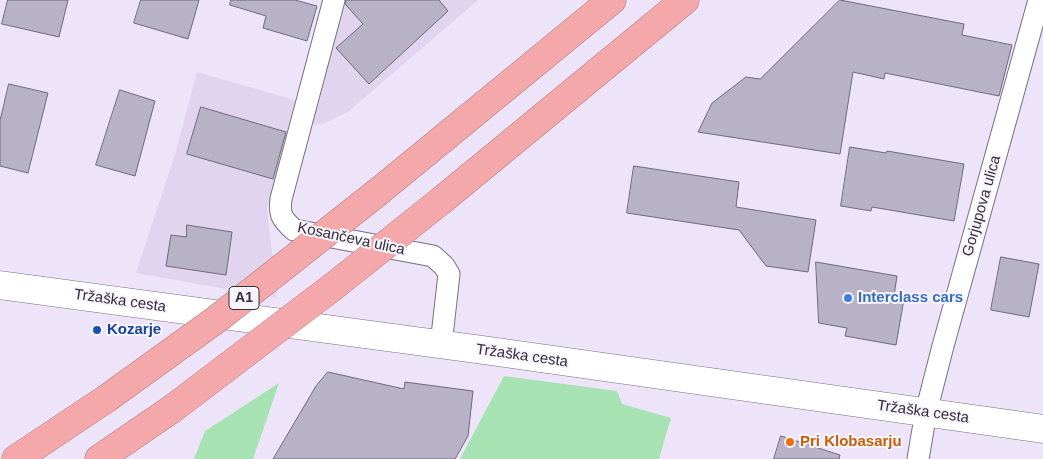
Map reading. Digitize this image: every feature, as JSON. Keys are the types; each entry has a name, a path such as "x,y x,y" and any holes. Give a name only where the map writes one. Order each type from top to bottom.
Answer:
{"highway":[{"name":"A1","path":"16,459 106,400 217,319 378,192 612,0"},
{"path":"99,459 172,408 327,292 685,0"}],"main road":[{"name":"Tržaška cesta","path":"0,285 1043,429"}],"street":[{"name":"Kosančeva ulica","path":"334,0 281,199 280,212 283,219 294,230 434,256 444,266 448,274 441,345"},
{"name":"Gorjupova ulica","path":"918,459 926,412 942,346 1039,0"}],"shaded area":[{"path":"342,0 478,0 349,111 323,124 305,126"},
{"path":"197,72 295,100 287,132 289,133 267,208 277,298 136,273 176,151"}],"green space":[{"path":"504,376 617,391 622,404 671,418 659,459 460,459"},
{"path":"279,383 253,459 194,459 205,431"}],"building":[{"path":"8,0 68,0 59,37 2,24"},
{"path":"141,0 199,0 188,39 134,23"},
{"path":"231,0 295,0 317,6 307,41 263,28 266,16 230,5"},
{"path":"346,0 439,0 448,11 369,84 336,48 363,24 346,5"},
{"path":"840,0 964,24 962,35 1012,45 999,96 885,73 884,79 853,72 840,154 698,132 712,103 746,77 760,79"},
{"path":"9,84 48,93 28,173 0,166 0,121"},
{"path":"120,90 155,101 135,176 96,165"},
{"path":"201,107 286,132 273,179 187,154"},
{"path":"850,147 886,153 887,151 964,164 954,221 872,207 871,211 841,206"},
{"path":"634,166 739,182 736,207 816,220 808,272 766,266 739,230 627,213"},
{"path":"187,225 232,232 226,275 166,266 171,235 186,237"},
{"path":"1001,257 1039,264 1029,317 991,310"},
{"path":"816,262 897,276 894,296 904,299 896,345 845,336 847,328 819,323"},
{"path":"328,372 404,389 405,382 473,391 468,436 455,459 273,459 316,386"},
{"name":"Pri Klobasarju","path":"781,436 840,455 839,459 774,459"}],"place":[{"name":"Interclass cars","path":"848,298"},
{"name":"Kozarje","path":"97,330"},
{"name":"Pri Klobasarju","path":"790,442"}]}
